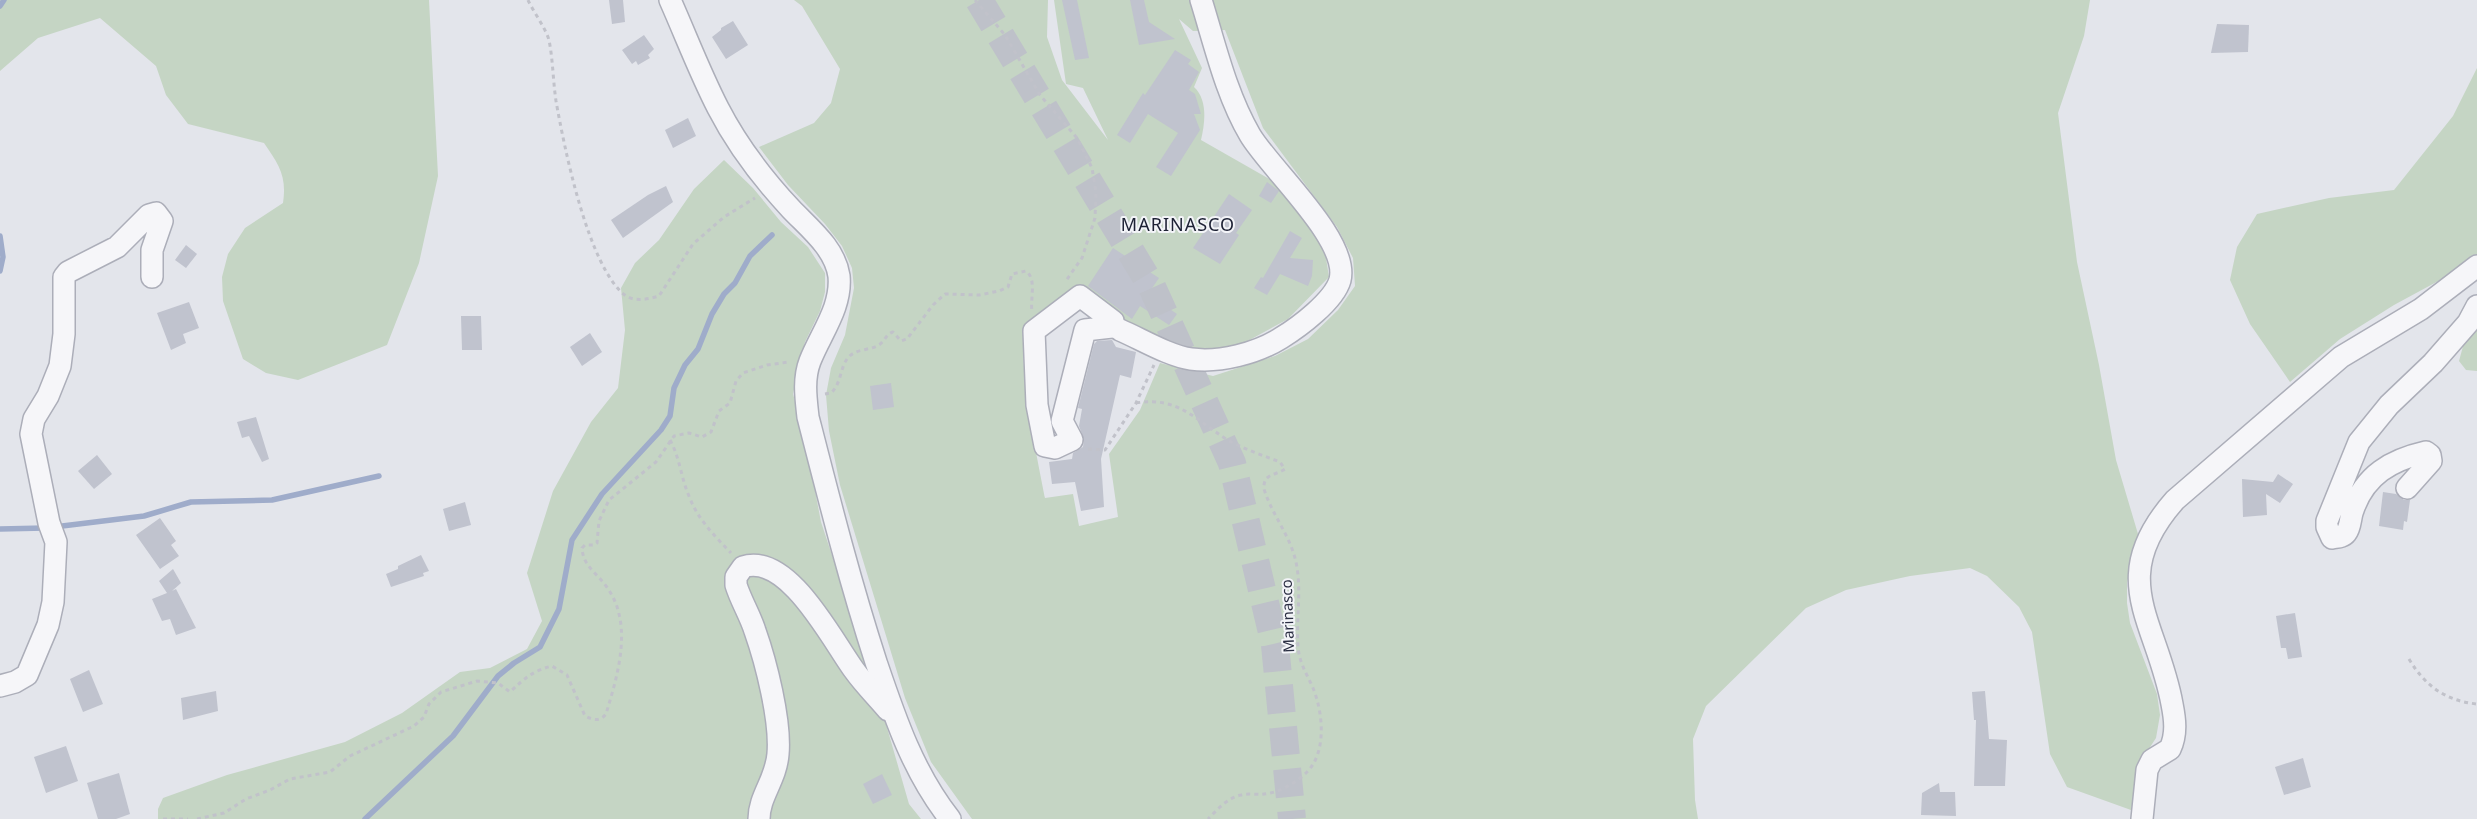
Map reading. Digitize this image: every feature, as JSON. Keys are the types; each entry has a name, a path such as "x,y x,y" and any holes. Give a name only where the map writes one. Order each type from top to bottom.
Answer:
{"street":[{"path":"670,0 718,108 770,186 821,240 834,259 838,274 839,294 832,315 810,363 805,385 808,417 860,614 895,718 916,768 950,819"},
{"path":"1120,330 1189,359 1212,360 1269,346 1294,330 1324,304 1339,283 1341,275 1341,266 1324,232 1251,137 1236,109 1201,0"},
{"path":"0,686 15,682 27,675 48,625 53,602 56,542 43,495 31,434 34,419 48,396 60,366 64,334 64,277 68,272 117,247 149,215 156,213 162,221 152,250 152,277"},
{"path":"2142,819 2147,770 2152,760 2170,749 2175,730 2169,684 2145,620 2141,603 2141,560 2158,519 2175,500 2341,357 2421,309 2472,273"},
{"path":"1080,296 1113,321 1112,327 1085,330 1062,420 1072,440 1055,448 1045,446 1038,404 1034,331 1080,296"},
{"path":"2407,488 2430,461 2430,455 2426,452 2389,464 2372,477 2361,492 2353,510 2348,531 2344,536 2332,538 2326,527 2327,521 2359,442 2388,405 2433,363 2468,322 2477,306"},
{"path":"759,819 761,801 776,772 778,752 772,700 756,631 736,585 736,576 743,567 755,565 772,569 807,601 854,670 895,718"}],"path":[{"path":"528,0 548,37 563,136 584,216 599,256 613,280 627,296 645,300 659,296 693,244 724,217 751,201 770,186"},
{"path":"975,0 1005,35 1040,94 1077,138 1092,168 1096,192 1095,218 1082,258 1062,286"},
{"path":"822,388 826,395 832,392 848,358 863,349 878,346 889,333 893,332 901,341 907,339 933,305 945,294 989,294 1008,286 1012,274 1026,271 1031,276 1031,307 1034,316"},
{"path":"1072,440 1077,446 1105,450 1136,402 1162,348"},
{"path":"197,819 224,813 246,799 270,790 290,779 303,775 330,772 350,756 414,726 424,717 429,704 440,692 477,681 498,682 510,692 518,682 540,669 552,666 560,669 567,676 585,716 598,720 603,718 616,682 622,628 619,610 606,586 589,569 582,556 584,544 594,545 596,543 599,521 610,500 656,462 670,440 680,433 690,433 702,437 711,432 719,411 730,403 736,381 743,373 753,368 779,363 799,361 810,363"},
{"name":"Marinasco","path":"1136,402 1161,400 1192,413 1226,439 1280,462 1285,469 1268,476 1264,483 1264,489 1286,533 1296,561 1300,593 1298,646 1302,668 1314,689 1321,714 1321,741 1310,770 1297,782 1267,794 1241,795 1222,803 1208,819"},
{"path":"670,440 677,452 689,496 704,526 743,567"},
{"path":"2409,659 2418,673 2438,692 2459,702 2477,704"},
{"path":"163,819 188,819"}],"green space":[{"path":"0,0 429,0 438,176 419,263 387,345 298,380 266,373 243,359 223,301 222,277 228,254 245,228 283,203 284,185 281,171 264,143 188,124 166,95 156,66 100,18 38,38 0,71"},
{"path":"794,0 1048,0 1047,37 1062,80 1108,140 1083,88 1066,84 1054,0 2090,0 2084,36 2058,113 2077,262 2099,365 2116,460 2138,534 2127,583 2130,623 2157,694 2160,715 2156,738 2141,761 2131,810 2067,787 2050,754 2032,632 2019,607 1987,576 1970,568 1910,576 1846,590 1806,608 1706,706 1693,739 1695,800 1698,819 972,819 931,762 905,698 840,485 829,431 826,395 831,368 845,335 854,288 852,268 842,246 825,224 788,185 759,147 814,123 831,103 840,69 802,6","holes":["1179,19 1193,31 1225,30 1263,128 1337,227 1353,258 1355,286 1338,310 1308,339 1275,356 1213,376 1160,363 1140,410 1109,454 1118,517 1079,526 1073,494 1045,498 1025,384 1024,342 1032,325 1078,289 1187,363 1231,350 1288,319 1329,277 1323,239 1306,200 1201,140 1204,112 1202,98 1194,87 1202,68"]},
{"path":"2477,68 2477,255 2442,279 2394,305 2340,339 2290,382 2250,324 2230,280 2237,247 2257,214 2329,198 2394,190 2453,116"},
{"path":"724,160 753,188 781,222 808,247 825,273 825,292 820,311 805,342 793,394 803,428 821,522 873,679 909,804 921,819 158,819 158,809 163,798 227,775 345,742 402,713 460,672 490,668 527,649 542,621 527,573 553,491 591,422 618,388 625,330 621,288 635,263 659,240 694,189"},
{"path":"2477,325 2477,371 2466,370 2459,361 2465,339"}],"building":[{"path":"609,0 623,0 625,22 612,24"},
{"path":"1062,0 1077,0 1089,58 1075,60"},
{"path":"1130,0 1144,0 1149,22 1175,39 1139,45"},
{"path":"733,21 748,45 726,59 712,37 721,28"},
{"path":"2217,24 2249,25 2248,52 2211,53"},
{"path":"644,35 654,49 648,55 650,58 638,65 636,61 632,64 622,50"},
{"path":"1175,50 1191,60 1188,64 1199,72 1189,90 1195,94 1201,114 1194,114 1200,130 1171,176 1156,167 1178,133 1148,114 1130,143 1117,135 1143,93 1145,95"},
{"path":"688,118 696,136 673,148 665,130"},
{"path":"1267,182 1279,191 1271,203 1259,196"},
{"path":"666,186 673,202 623,238 611,220 648,195"},
{"path":"1229,194 1252,210 1236,233 1239,235 1220,264 1193,248"},
{"path":"1290,231 1302,238 1290,258 1313,260 1312,276 1308,286 1280,274 1267,295 1254,288 1261,277 1263,278"},
{"path":"186,245 197,254 186,268 175,260"},
{"path":"1113,248 1159,278 1148,294 1177,314 1169,325 1140,306 1132,319 1088,286"},
{"path":"189,302 199,328 183,334 186,343 171,350 157,313"},
{"path":"461,316 481,316 482,350 462,350"},
{"path":"590,333 602,352 582,366 570,347"},
{"path":"1112,340 1116,347 1136,352 1131,378 1120,375 1101,459 1104,507 1081,511 1075,482 1052,484 1049,462 1072,459 1073,453 1083,447 1084,440 1079,426 1082,409 1078,408 1094,344 1097,341"},
{"path":"891,383 894,407 873,410 870,386"},
{"path":"256,417 269,459 262,462 249,436 242,438 237,422"},
{"path":"97,455 112,474 94,489 78,471"},
{"path":"2278,474 2293,484 2280,503 2266,494 2267,515 2243,517 2242,479 2273,482"},
{"path":"2383,492 2396,494 2404,500 2410,500 2407,522 2404,521 2403,530 2379,526"},
{"path":"465,502 471,525 449,531 443,509"},
{"path":"160,518 176,541 171,545 179,556 160,569 136,535"},
{"path":"421,555 429,571 423,573 424,576 391,587 386,574"},
{"path":"173,569 181,583 172,591 176,589 196,628 176,635 170,619 162,621 152,599 167,593 159,581"},
{"path":"2295,613 2302,657 2288,659 2286,648 2281,648 2276,616"},
{"path":"89,670 103,704 83,712 70,679"},
{"path":"216,691 218,711 183,720 181,698"},
{"path":"1985,691 1989,739 2007,740 2005,786 1974,786 1976,720 1974,720 1972,692"},
{"path":"66,746 78,781 46,793 34,757"},
{"path":"2303,758 2311,787 2284,795 2275,767"},
{"path":"119,773 130,814 116,819 98,819 87,783"},
{"path":"882,774 892,795 873,804 863,784"},
{"path":"1939,783 1940,792 1955,792 1956,816 1921,815 1922,793"}],"waterway":[{"path":"0,6 4,0"},
{"path":"365,819 453,736 498,676 514,663 540,647 559,609 572,540 602,494 661,430 670,416 674,388 685,365 698,349 712,314 724,294 735,283 750,256 772,235"},
{"path":"0,236 3,257 0,271"},
{"path":"54,527 144,516 191,502 272,500 379,476"},
{"path":"0,529 45,528"}],"tunnel":[{"path":"979,0 1152,287 1232,463 1275,645 1292,819"}],"district":[{"name":"MARINASCO","path":"1178,225"}]}
